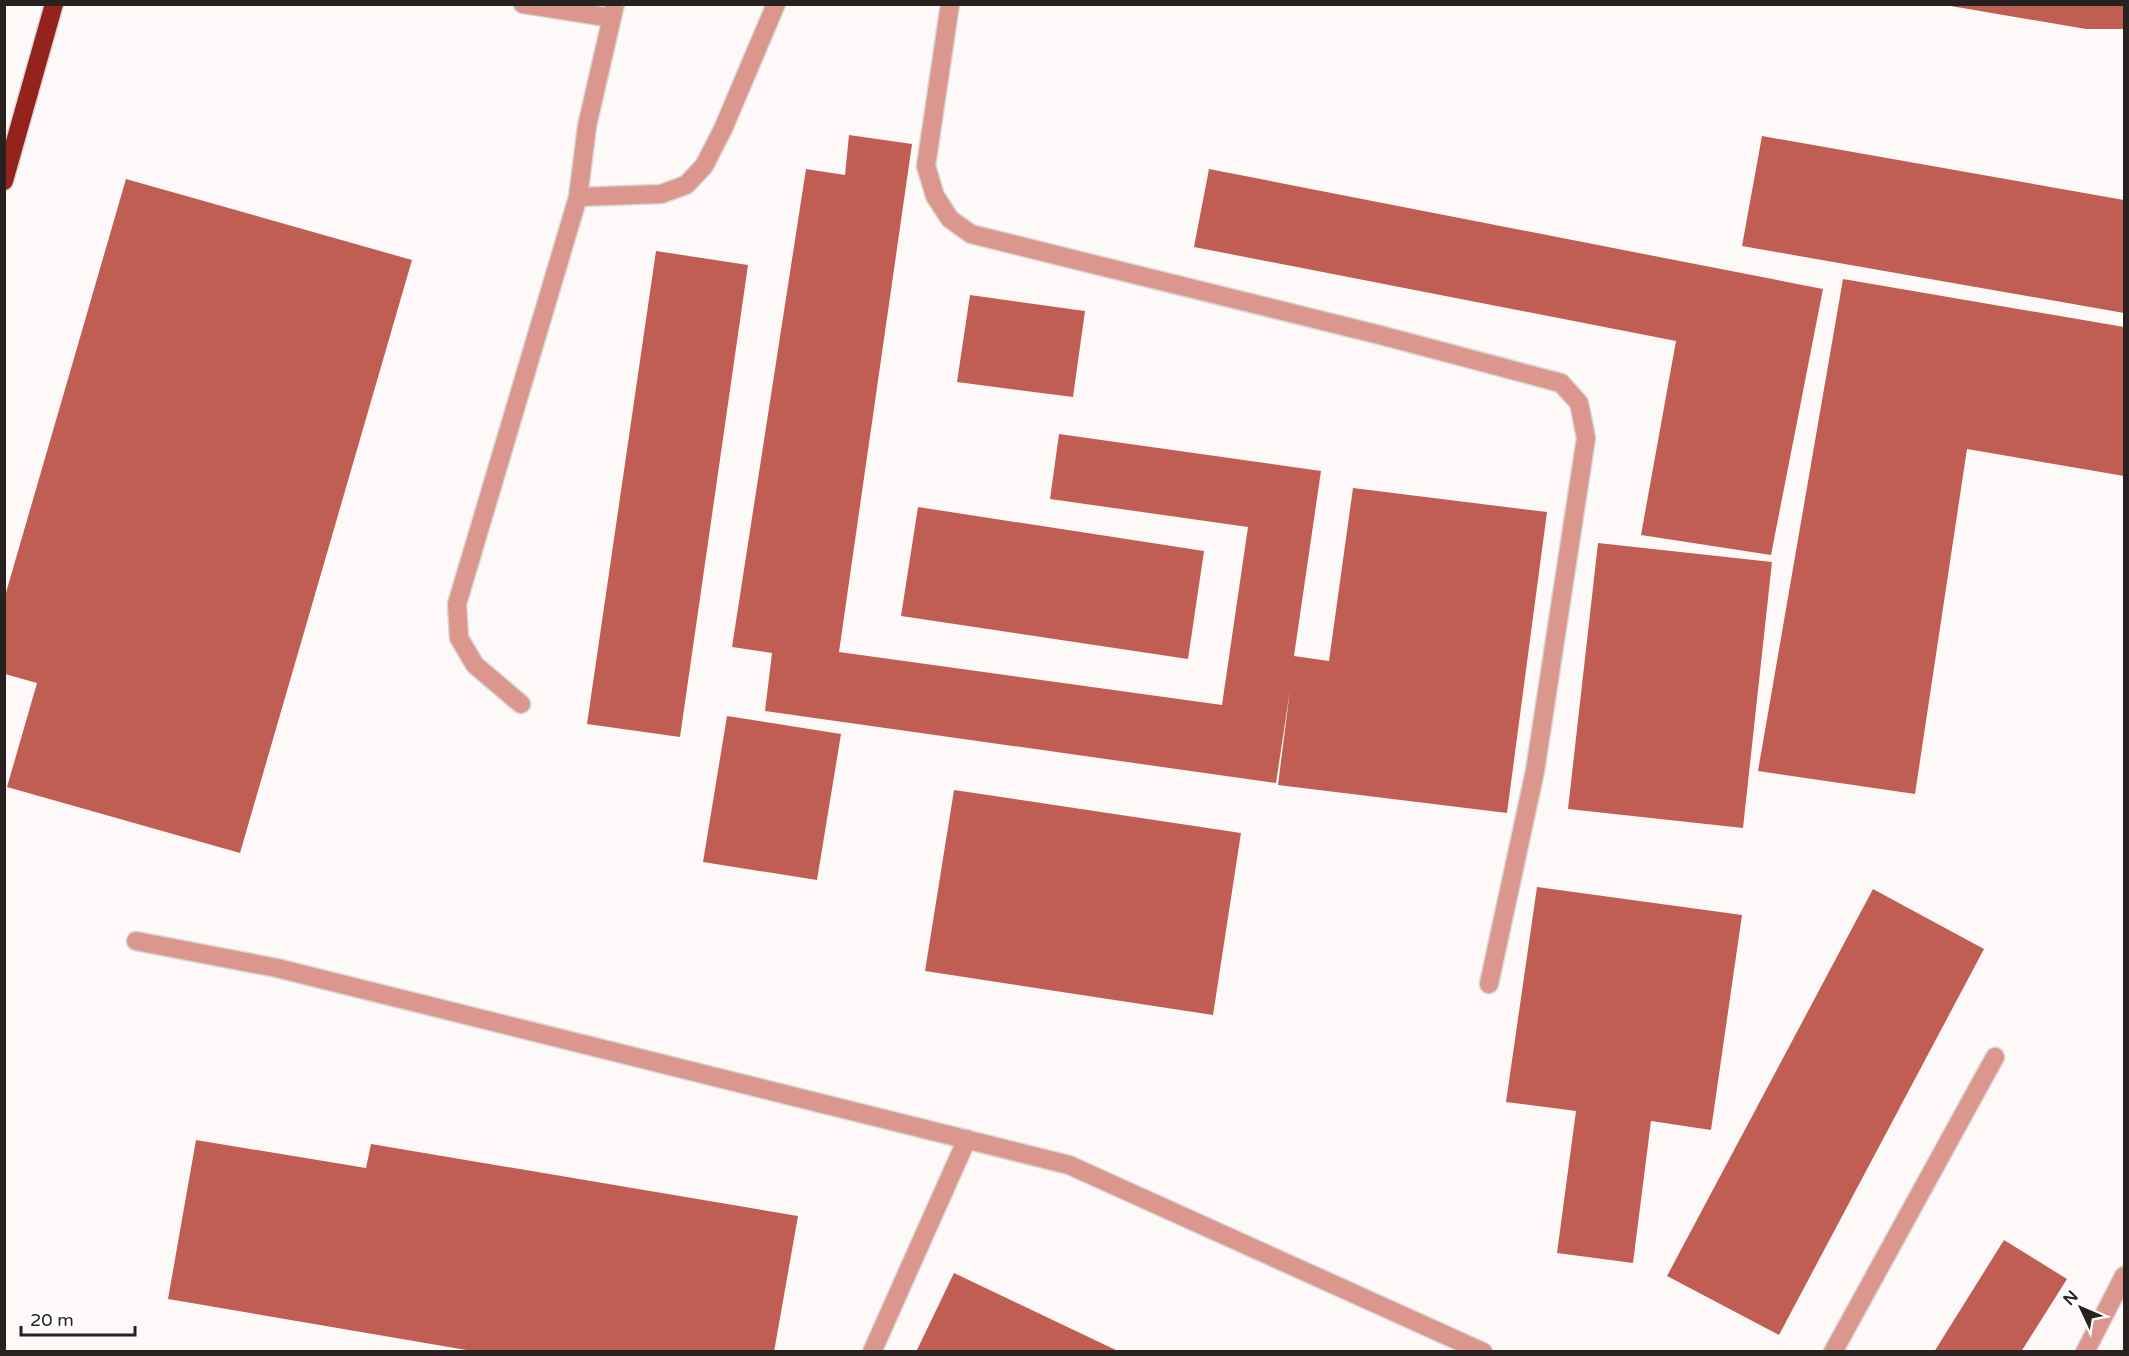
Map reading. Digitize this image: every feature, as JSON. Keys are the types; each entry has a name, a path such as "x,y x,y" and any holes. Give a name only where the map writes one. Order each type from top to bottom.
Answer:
{"highway":[{"path":"4,181 54,4"}],"street":[{"path":"521,704 475,664 459,638 458,604 578,198 587,126 613,11 523,4"},
{"path":"578,198 661,194 686,185 704,166 723,129 776,4"},
{"path":"950,4 926,166 935,196 950,219 972,234 1380,335 1561,383 1579,403 1586,438 1537,760 1489,984"},
{"path":"136,940 277,968 1069,1165 1483,1352"},
{"path":"1833,1352 1995,1057"},
{"path":"872,1352 967,1139"},
{"path":"2085,1352 2124,1276"}],"building":[{"path":"1939,4 2124,4 2124,29 2086,29"},
{"path":"849,135 912,144 839,652 1222,705 1248,527 1050,499 1059,434 1321,471 1294,656 1329,661 1353,488 1547,512 1507,813 1278,785 1290,690 1276,783 765,711 772,653 732,647 806,169 845,175"},
{"path":"1762,136 2124,200 2124,313 1742,246"},
{"path":"1209,169 1823,289 1771,555 1641,535 1676,341 1194,247"},
{"path":"126,179 412,260 240,853 7,787 37,683 5,674 5,596"},
{"path":"656,251 748,265 680,737 587,724"},
{"path":"1843,279 2124,327 2124,476 1967,449 1915,794 1758,771"},
{"path":"970,295 1085,311 1073,397 957,382"},
{"path":"918,507 1204,551 1188,659 901,616"},
{"path":"1598,543 1772,562 1743,828 1568,809"},
{"path":"727,716 841,734 817,880 703,862"},
{"path":"954,790 1241,833 1213,1015 925,971"},
{"path":"1537,887 1742,915 1711,1130 1651,1121 1633,1263 1557,1253 1576,1111 1506,1102"},
{"path":"1873,889 1984,949 1779,1335 1667,1276"},
{"path":"196,1140 366,1168 371,1144 798,1216 774,1352 478,1352 168,1299"},
{"path":"2004,1240 2067,1279 2021,1352 1934,1352"},
{"path":"954,1273 1120,1352 916,1352"}]}
